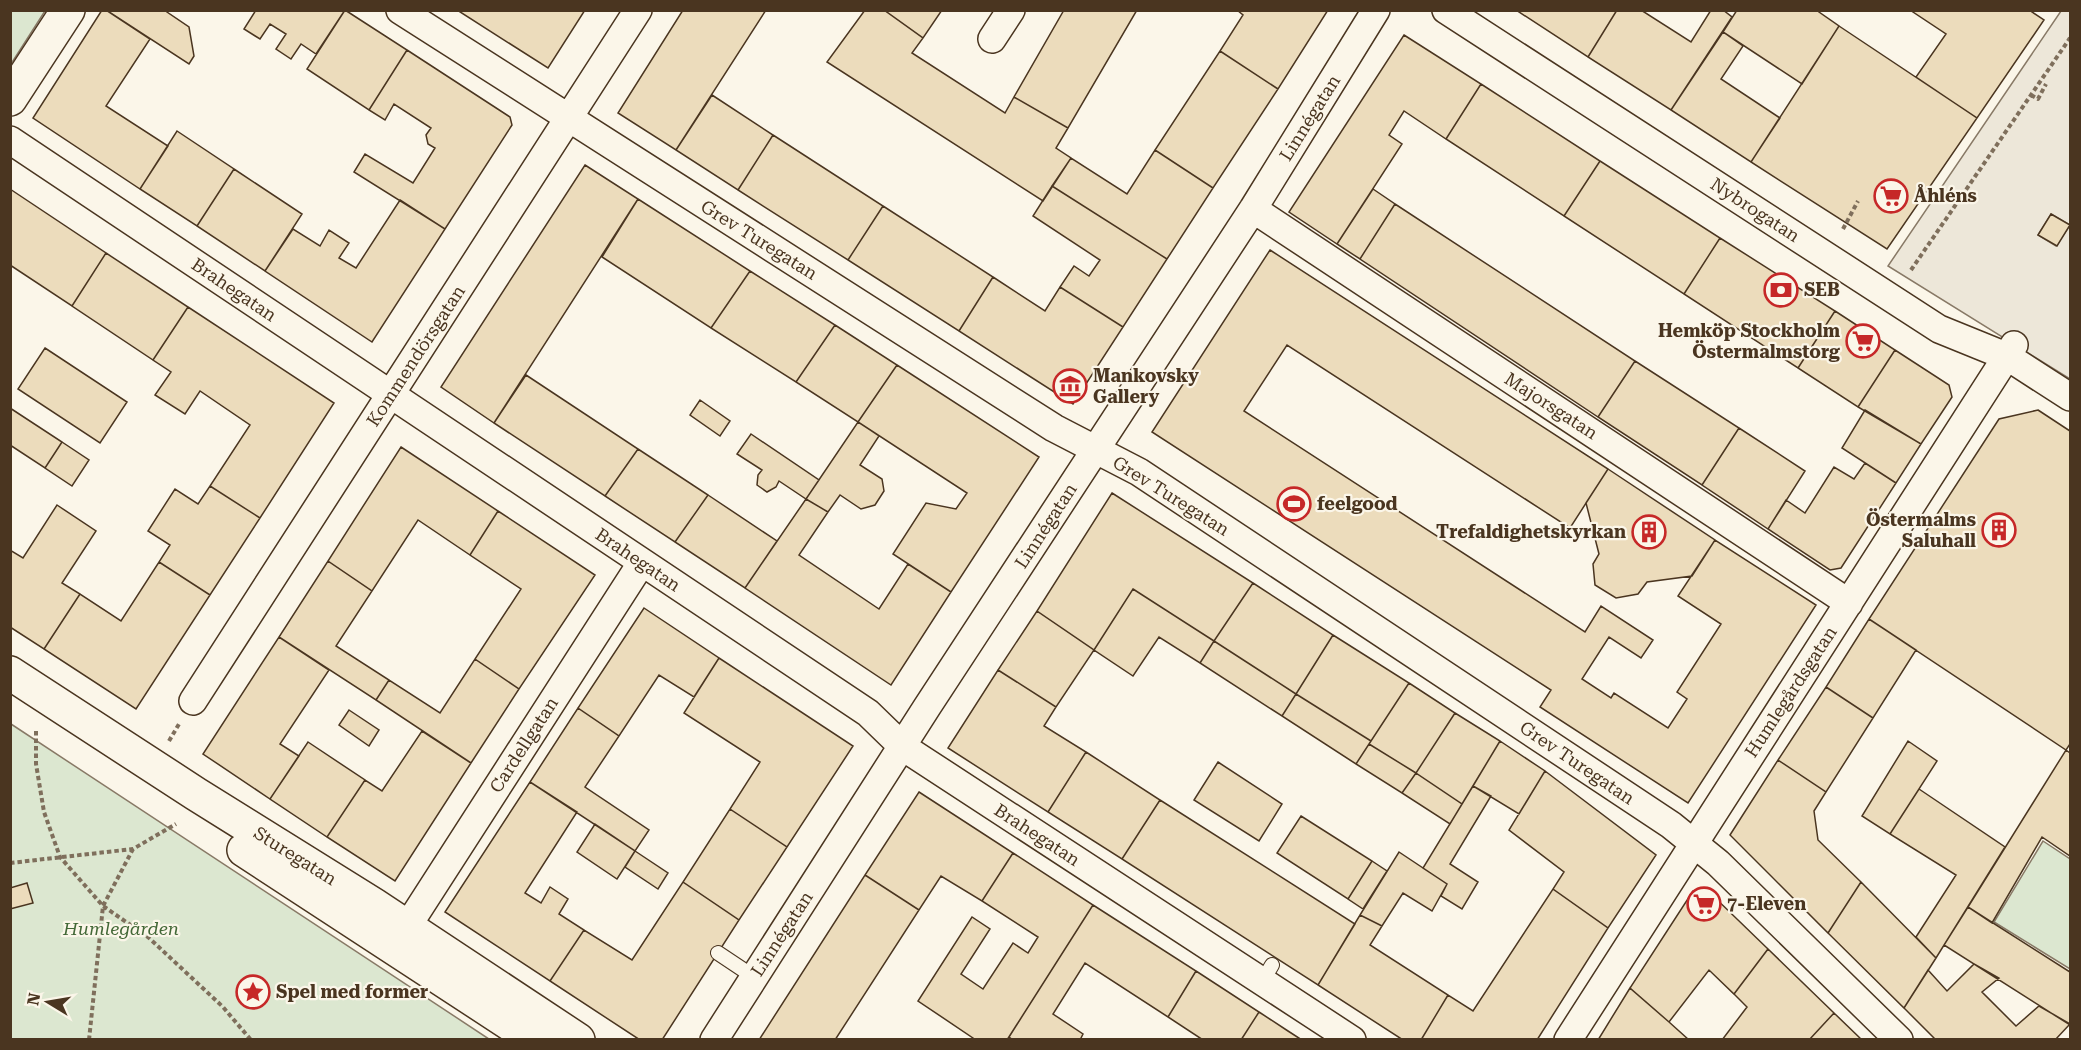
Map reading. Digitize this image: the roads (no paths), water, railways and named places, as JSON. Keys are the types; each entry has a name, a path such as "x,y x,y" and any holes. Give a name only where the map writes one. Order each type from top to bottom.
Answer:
{"street":[{"path":"10,99 68,10"},
{"name":"Grev Turegatan","path":"400,10 1054,428 1159,486 1671,825 1718,863 1899,1040"},
{"name":"Kommendörsgatan","path":"193,701 638,10"},
{"path":"992,39 1011,10"},
{"name":"Linnégatan","path":"714,1040 1095,449 1253,209 1376,10"},
{"name":"Nybrogatan","path":"1446,10 1939,330 2011,351 2070,397"},
{"name":"Brahegatan","path":"10,140 868,713 903,747 1267,974 1352,1040"},
{"name":"Majorsgatan","path":"1253,209 1849,603"},
{"name":"Humlegårdsgatan","path":"1568,1040 2011,351"},
{"name":"Cardellgatan","path":"407,927 642,562"},
{"name":"Sturegatan","path":"10,673 407,927 578,1040"},
{"name":"Sturegatan","path":"10,699 535,1040"}],"lane":[{"path":"718,953 754,977"}],"place":[{"name":"Åhléns","path":"1891,196"},
{"name":"SEB","path":"1781,290"},
{"name":"Hemköp Stockholm Östermalmstorg","path":"1863,341"},
{"name":"Mankovsky Gallery","path":"1070,386"},
{"name":"feelgood","path":"1294,504"},
{"name":"Östermalms Saluhall","path":"1999,530"},
{"name":"Trefaldighetskyrkan","path":"1649,532"},
{"name":"7-Eleven","path":"1704,904"},
{"name":"Spel med former","path":"253,992"}],"park label":[{"name":"Humlegården","path":"121,929"}]}
